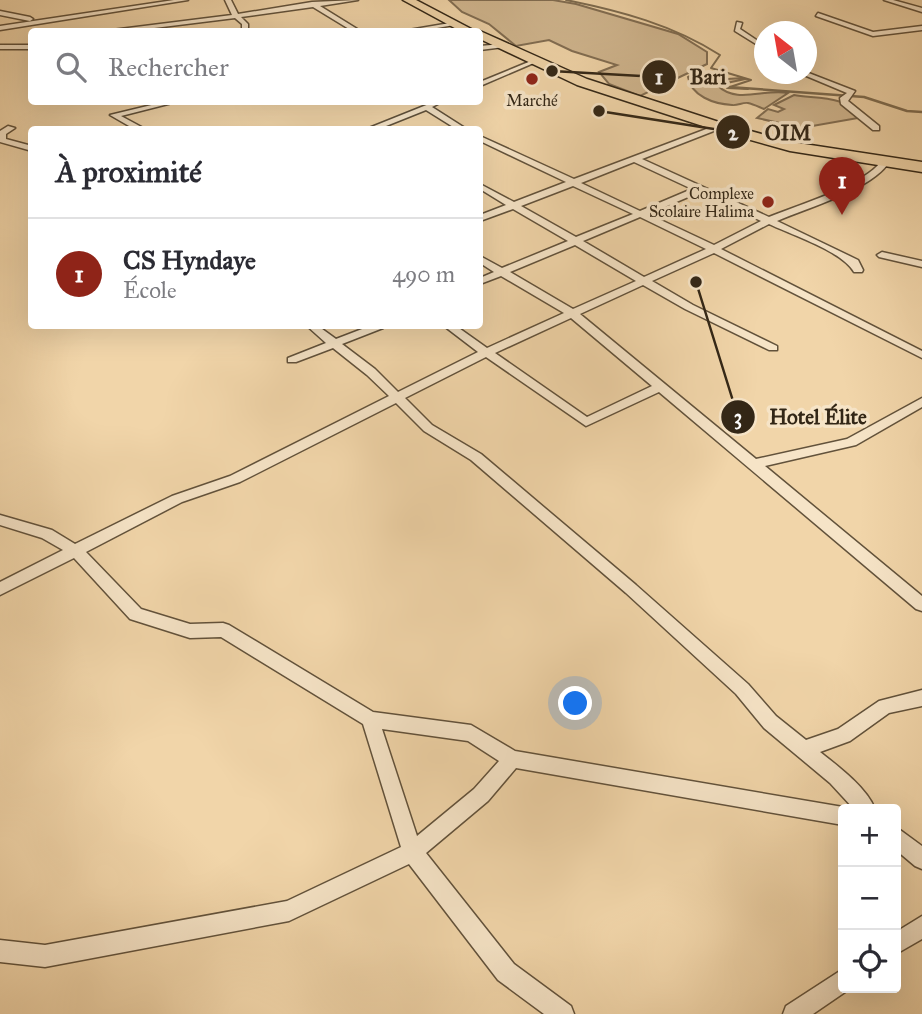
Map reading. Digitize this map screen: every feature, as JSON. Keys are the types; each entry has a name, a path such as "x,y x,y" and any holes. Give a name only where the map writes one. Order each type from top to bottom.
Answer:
{"highway":[{"path":"408,0 464,28"},
{"path":"483,36 533,62 582,82 720,127 790,146 922,167"}],"street":[{"path":"0,28 186,0"},
{"path":"228,0 245,28"},
{"path":"307,0 352,28"},
{"path":"142,28 355,0"},
{"path":"887,0 922,10"},
{"path":"162,2 168,11"},
{"path":"0,13 39,21"},
{"path":"818,15 873,34 922,28"},
{"path":"424,28 454,23"},
{"path":"739,23 737,30 754,40"},
{"path":"483,47 502,46"},
{"path":"0,47 28,47"},
{"path":"483,83 533,62"},
{"path":"817,80 848,95 844,102 876,128"},
{"path":"135,126 114,115 159,105"},
{"path":"378,126 432,105"},
{"path":"427,107 458,126"},
{"path":"483,217 720,127"},
{"path":"11,128 2,133 2,141 28,148"},
{"path":"483,139 714,249 922,355"},
{"path":"635,159 848,258 854,261 858,270"},
{"path":"0,589 177,499 235,479 487,352 714,249 768,220 860,183 880,170 885,162"},
{"path":"483,188 689,307 773,348"},
{"path":"483,280 700,189"},
{"path":"882,255 922,264"},
{"path":"483,261 573,314 922,605"},
{"path":"316,329 396,396 428,428 476,457 631,589 742,689 770,722 837,777 861,804"},
{"path":"292,360 372,329"},
{"path":"453,329 586,422 659,387"},
{"path":"756,464 851,442 922,402"},
{"path":"0,520 47,534 77,552 136,614 190,631 223,630 370,719 471,733 512,759 838,815"},
{"path":"805,749 844,735 885,706 922,698"},
{"path":"370,719 412,852 506,972 563,1014"},
{"path":"0,951 45,956 289,911 412,852 481,795 512,759"},
{"path":"901,841 922,859"},
{"path":"901,941 922,926"},
{"path":"794,1014 838,983"}],"shaded area":[{"path":"449,0 553,0 576,4 678,34 707,52 707,64 640,96 609,84 599,72 617,65 572,51 549,40 516,46 489,24 462,12"},
{"path":"698,71 727,79 745,79 717,85 733,94 788,93 764,109 748,103 718,103 698,94 690,84 688,77"},
{"path":"794,95 839,101 853,110 858,118 801,128 757,118 768,109 778,112 784,109 774,105"}],"waterway":[{"path":"566,0 627,14 702,44 720,55 711,68 751,80 730,87"},
{"path":"730,87 864,97 907,111 922,112"},
{"path":"730,87 727,88 748,89"}],"place":[{"name":"Bari","path":"552,71"},
{"name":"Marché","path":"532,79"},
{"name":"OIM","path":"599,111"},
{"name":"Complexe Scolaire Halima","path":"768,202"},
{"name":"CS Hyndaye","path":"842,215"},
{"name":"Hotel Élite","path":"696,282"}]}
